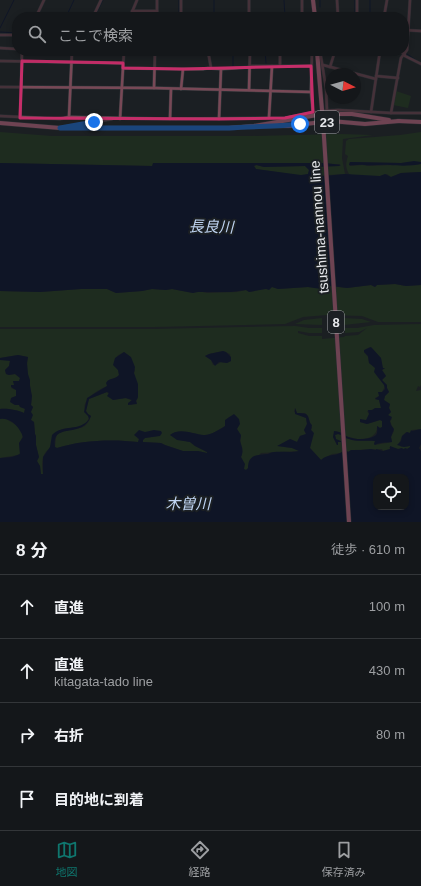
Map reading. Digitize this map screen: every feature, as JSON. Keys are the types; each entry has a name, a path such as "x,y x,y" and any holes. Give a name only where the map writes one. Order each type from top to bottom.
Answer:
{"main road":[{"path":"313,0 314,12"},
{"name":"tsushima-nannou line","path":"319,56 349,522"},
{"path":"325,112 352,114 399,121"},
{"path":"254,126 317,113"},
{"name":"23","path":"0,123 60,128 222,128 288,126 331,121 365,124 399,121 421,122"}],"street":[{"path":"38,12 44,0"},
{"path":"95,12 101,0"},
{"path":"137,0 132,11 157,11 157,0"},
{"path":"181,0 181,12"},
{"path":"249,0 249,12"},
{"path":"302,0 302,12"},
{"path":"337,0 338,12"},
{"path":"357,0 357,12"},
{"path":"385,12 387,0"},
{"path":"409,15 410,0"},
{"path":"409,30 421,31"},
{"path":"0,35 12,35"},
{"path":"0,48 12,48"},
{"path":"20,118 22,56"},
{"path":"70,117 72,56"},
{"path":"120,118 124,56"},
{"path":"154,88 155,56"},
{"path":"209,56 211,68"},
{"path":"249,90 250,56"},
{"path":"280,56 280,66"},
{"path":"312,56 311,92 313,112"},
{"path":"320,56 326,88 325,112 421,113"},
{"path":"330,67 333,56"},
{"path":"372,112 379,56"},
{"path":"391,113 402,56"},
{"path":"405,56 421,64"},
{"path":"0,61 123,63"},
{"path":"322,65 376,77 398,78"},
{"path":"123,68 222,69 250,66 311,66"},
{"path":"269,118 272,66"},
{"path":"182,89 183,69"},
{"path":"220,119 222,69"},
{"path":"0,87 154,88 311,92"},
{"path":"170,119 171,89"},
{"path":"0,116 60,119 70,117 220,119 285,118 313,112 317,113"},
{"path":"60,128 120,118"}],"highlighted area":[{"path":"22,61 123,63 123,68 183,69 311,66 313,112 285,118 20,118"}],"green space":[{"path":"396,91 411,96 408,108 393,105"},
{"path":"0,132 52,136 373,135 343,139 342,158 345,174 312,176 312,167 339,166 340,164 153,164 153,166 0,163"},
{"path":"421,132 421,162 350,162 349,164 350,166 368,166 421,164 421,172 401,173 391,177 387,174 380,176 354,176 349,174 346,165 348,156 345,154 346,141 349,139"},
{"path":"257,165 264,167 305,166 309,170 308,174 302,176 256,169 254,166"},
{"path":"395,284 406,286 421,285 421,322 378,322 362,316 327,315 303,317 285,324 155,327 0,327 0,291 40,292 107,289 116,293 152,289 172,289 193,293 198,291 207,293 237,292 246,290 250,292 272,287 278,289 308,287 318,288 331,286 347,288 371,285 375,287 377,285"},
{"path":"322,318 322,325 295,324 304,320"},
{"path":"344,318 362,319 371,322 344,325"},
{"path":"421,324 421,385 420,387 418,386 416,391 421,390 421,429 412,430 410,433 406,432 402,436 399,444 401,447 410,446 413,444 414,447 399,449 389,447 390,449 383,451 382,449 355,450 348,452 341,442 344,450 341,453 332,454 321,460 310,448 313,432 311,430 312,428 308,416 305,413 297,413 295,408 294,412 306,418 307,424 304,430 306,434 300,436 297,442 290,439 278,446 292,448 299,451 261,453 246,470 244,469 244,464 241,457 241,437 237,429 238,420 235,415 228,418 225,426 206,435 182,431 170,435 190,442 207,453 198,451 183,451 161,443 143,442 145,438 157,436 154,430 137,438 139,439 138,442 97,441 76,443 57,448 55,447 57,434 64,431 82,428 87,424 91,416 86,411 89,399 107,392 113,400 125,398 131,400 130,405 137,403 136,401 138,398 134,373 135,370 128,355 124,352 117,356 114,365 118,370 119,375 107,381 107,386 88,398 84,407 86,412 89,417 87,422 80,427 61,430 55,434 49,449 44,455 42,464 43,474 41,475 40,466 37,461 39,457 36,445 34,422 31,420 30,413 33,407 31,405 32,399 27,369 28,357 18,355 0,358 0,329 154,329 295,326 322,328 322,333 298,331 298,333 309,336 322,336 322,339 358,335 367,328 359,332 345,333 345,328 357,328 374,325","holes":["370,347 381,358 382,368 385,368 382,370 386,376 382,380 387,385 389,392 385,396 384,400 390,404 389,408 391,412 388,415 392,419 390,421 394,431 391,437 392,442 375,445 375,441 352,440 338,434 335,435 336,440 341,442 338,442 337,445 333,437 335,431 349,437 363,439 371,437 375,434 377,431 377,426 380,428 382,427 382,421 380,420 367,424 360,422 361,419 363,421 367,420 369,414 367,411 381,408 379,400 375,398 379,396 379,392 382,392 385,386 375,373 375,367 369,363 368,357 364,352","223,351 230,354 231,361 213,365 211,360 205,356"]},
{"path":"0,360 10,360 9,366 5,370 6,374 15,374 20,378 19,381 13,381 15,385 11,388 16,390 16,396 11,398 12,403 25,408 24,413 0,409"},
{"path":"4,418 17,426 23,435 19,444 20,453 18,455 0,458 0,419"}],"water":[{"path":"414,161 421,162 421,164 406,166 349,165 350,162 401,163"},
{"name":"長良川","path":"0,163 152,166 153,163 326,163 341,165 312,167 311,173 313,177 345,174 380,176 385,174 391,177 401,173 421,172 421,285 406,286 395,284 377,285 375,287 371,285 347,288 331,286 321,289 308,287 278,289 272,287 269,290 266,289 249,292 246,290 193,293 172,289 152,289 116,293 107,289 40,292 0,291","holes":["254,166 305,166 309,170 308,174 301,175 256,169"]},
{"name":"木曽川","path":"371,347 381,358 383,368 385,368 382,370 386,376 382,380 387,385 389,392 385,396 384,400 390,404 389,408 391,412 388,415 392,417 390,421 394,429 391,437 392,442 375,445 375,441 352,440 338,434 335,435 336,439 343,442 345,449 348,452 351,450 371,449 383,451 390,449 390,446 398,449 407,449 410,446 404,447 397,445 401,441 402,436 407,432 410,433 411,430 421,429 421,444 419,448 421,451 421,522 0,522 0,458 12,457 20,454 19,443 23,437 20,430 11,421 0,419 0,409 24,413 25,409 10,402 11,398 16,396 16,390 11,387 11,385 14,385 13,381 19,381 20,378 15,374 6,374 5,370 9,366 10,361 0,360 0,358 18,355 28,357 28,374 32,396 31,405 33,407 31,412 33,415 31,420 34,422 36,445 39,457 37,461 40,466 41,474 43,474 43,457 50,447 52,435 61,430 81,425 89,419 84,412 87,398 107,386 106,383 109,380 116,378 119,375 118,370 113,365 115,358 124,352 131,357 135,367 134,373 138,384 137,404 128,405 128,403 132,400 126,398 113,400 107,396 109,393 107,392 89,399 86,411 91,416 87,423 75,430 62,432 58,435 55,439 55,447 57,448 76,443 97,441 138,442 139,439 134,435 139,430 145,432 154,430 161,431 162,433 160,436 145,438 143,442 161,443 183,451 198,451 207,453 190,442 177,440 170,435 178,431 204,435 209,434 225,426 225,420 234,414 239,419 240,424 237,429 241,435 240,441 243,451 241,457 245,464 244,469 246,470 248,468 248,463 254,456 273,452 299,451 292,448 277,446 290,439 297,442 300,436 306,434 304,430 307,424 306,418 295,414 295,408 297,413 307,415 312,425 311,430 314,433 310,448 321,460 327,456 339,454 344,450 341,442 338,442 337,445 333,437 334,431 355,439 367,439 376,435 377,426 380,428 382,427 382,421 380,420 367,424 360,422 360,419 366,420 369,414 368,410 381,408 379,400 375,399 379,396 378,392 382,392 385,389 384,385 374,372 375,368 369,363 368,356 364,350"},
{"path":"223,351 231,357 231,361 227,363 219,362 215,366 211,360 205,356 209,354"}],"waterway":[{"path":"0,28 14,0"},
{"path":"68,12 74,0"},
{"path":"97,12 103,0"},
{"path":"179,0 179,12"},
{"path":"214,0 214,12"},
{"path":"284,0 285,12"},
{"path":"320,0 320,7"},
{"path":"355,0 355,12"},
{"path":"370,0 370,12"},
{"path":"0,32 12,33"},
{"path":"409,55 416,60"},
{"path":"233,56 233,66"},
{"path":"265,56 266,63"}],"route":[{"path":"94,122 60,128 229,128 288,126 300,124"}]}
